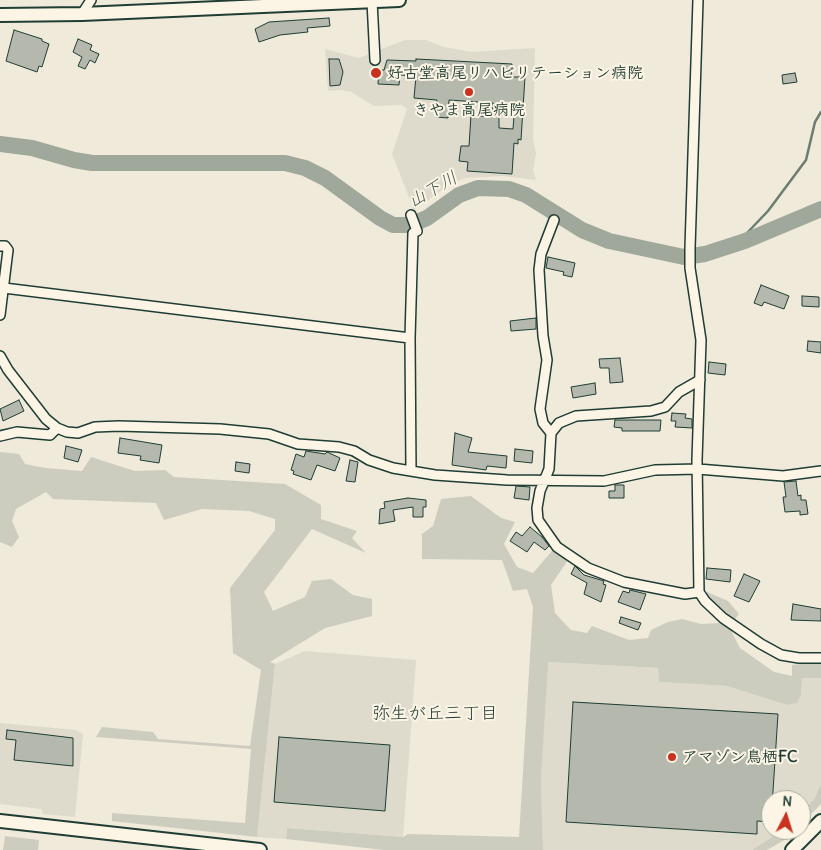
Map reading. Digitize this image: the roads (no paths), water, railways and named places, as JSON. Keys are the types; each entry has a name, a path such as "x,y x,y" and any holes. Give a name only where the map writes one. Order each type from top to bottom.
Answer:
{"street":[{"path":"82,14 91,0"},
{"path":"0,14 82,14 399,0"},
{"path":"698,0 690,268 700,325 699,592 706,602 723,618 761,644 781,654 799,658 821,658"},
{"path":"372,1 376,60"},
{"path":"411,471 410,338 413,233 417,231 412,216"},
{"path":"554,220 541,254 539,270 543,336 547,360 540,409 544,423 551,433 549,469 539,499 538,520 557,546 588,568 624,582 686,594 699,592"},
{"path":"0,246 8,250 0,316"},
{"path":"4,288 410,338"},
{"path":"0,356 8,370 46,419 57,428 78,433 95,427 119,426 220,429 269,434 298,444 339,447 354,451 369,460 411,471 468,478 604,480 655,470 698,469 767,476 821,472"},
{"path":"551,433 559,424 576,416 651,411 665,407 680,392 700,380"},
{"path":"0,436 17,432 50,435 57,428"},
{"path":"0,821 221,848 260,850"},
{"path":"792,850 821,821"}],"waterway":[{"path":"745,241 746,234 768,211 806,160 815,122 821,112"},
{"name":"山下川","path":"0,144 32,148 92,163 285,163 305,168 325,178 380,218 393,225 410,225 427,218 459,195 478,188 509,189 526,195 582,230 609,241 684,257 705,254 745,241 821,209"}],"place":[{"name":"好古堂高尾リハビリテーション病院","path":"376,73"},
{"name":"きやま高尾病院","path":"469,92"},
{"name":"アマゾン鳥栖FC","path":"672,757"}],"district":[{"name":"弥生が丘三丁目","path":"435,714"}]}
